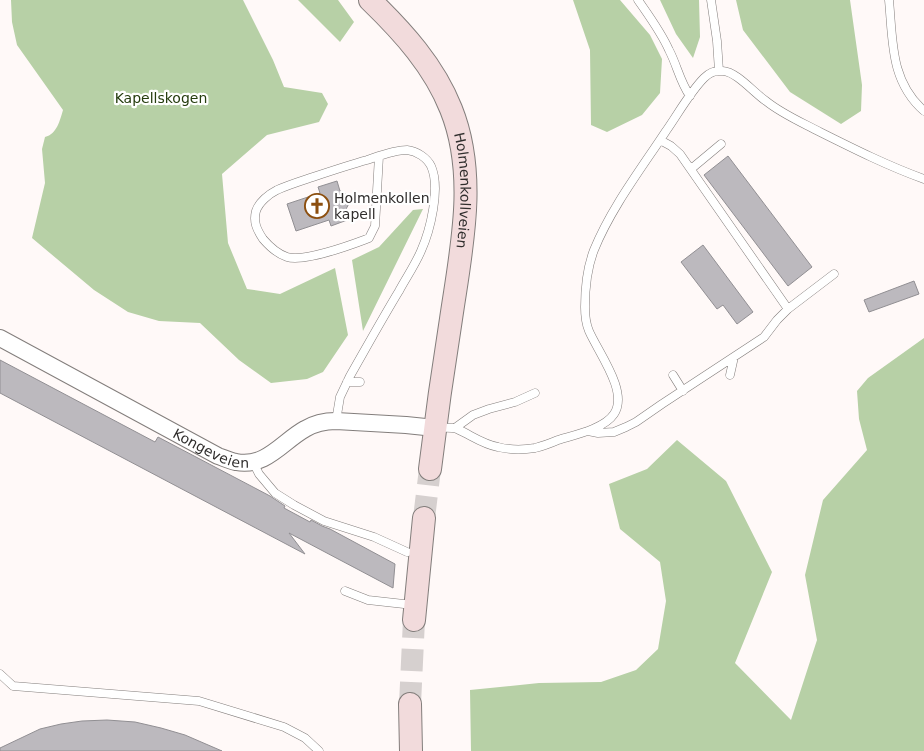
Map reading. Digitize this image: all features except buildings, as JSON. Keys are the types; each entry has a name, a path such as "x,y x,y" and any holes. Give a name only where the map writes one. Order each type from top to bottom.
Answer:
{"main road":[{"name":"Holmenkollveien","path":"370,0 409,41 429,66 453,114 459,133 464,161 466,189 464,224 445,428 430,469"},
{"path":"414,613 424,518"},
{"path":"410,704 411,751"}],"street":[{"name":"Kongeveien","path":"0,338 218,456 236,462 247,463 265,458 308,427 319,422 336,420 445,428"}],"lane":[{"path":"638,0 664,40 690,96"},
{"path":"711,0 719,71"},
{"path":"889,0 899,75 910,96 924,111"},
{"path":"445,428 497,447 516,450 534,448 588,431 601,425 614,414 618,400 614,380 588,325 585,306 589,263 599,238 619,202 690,96 704,78 714,72 724,71 734,74 771,106 783,113 877,160 924,180"},
{"path":"660,140 680,154 788,309"},
{"path":"691,169 721,144"},
{"path":"336,420 340,397 347,382 374,340 421,252 432,219 434,174 426,158 415,152 404,150 379,156 277,190 265,198 257,209 255,224 257,230 273,249 288,257 296,258 322,253 369,238 375,226 379,156"},
{"path":"588,431 598,433 614,432 626,427 683,391 764,338 788,309 834,274"},
{"path":"586,290 596,289"},
{"path":"730,375 734,357"},
{"path":"673,374 683,391"},
{"path":"347,382 360,382"},
{"path":"445,428 473,415 515,402 535,393"},
{"path":"253,462 258,474 275,493 294,505 324,520 374,537 407,552"},
{"path":"345,591 368,600 414,613"},
{"path":"0,674 13,686 199,701 284,727 306,738 319,751"}],"green space":[{"name":"Kapellskogen","path":"11,0 243,0 273,60 284,87 322,93 328,104 319,122 267,135 222,174 228,243 247,289 280,294 335,268 348,335 323,372 307,379 271,383 239,360 200,323 159,321 128,312 94,290 32,238 45,183 42,149 45,137 55,130 63,110 17,45 12,22"},
{"path":"298,0 338,0 354,22 340,42"},
{"path":"573,0 620,0 650,35 662,59 660,93 642,115 607,132 591,125 590,50"},
{"path":"660,0 699,0 700,37 693,58 676,34"},
{"path":"736,0 850,0 862,85 861,111 841,124 790,92 743,30"},
{"path":"423,209 363,331 352,260 379,247 413,210"},
{"path":"924,338 924,751 471,751 470,690 539,683 601,682 636,670 658,649 666,601 660,562 620,529 609,484 647,469 677,440 726,481 772,572 735,663 791,720 817,640 805,575 823,500 867,450 859,419 857,391 868,378"}],"tunnel":[{"path":"424,518 430,469"},
{"path":"410,704 414,620"}],"place":[{"name":"Holmenkollen kapell","path":"317,206"}]}
